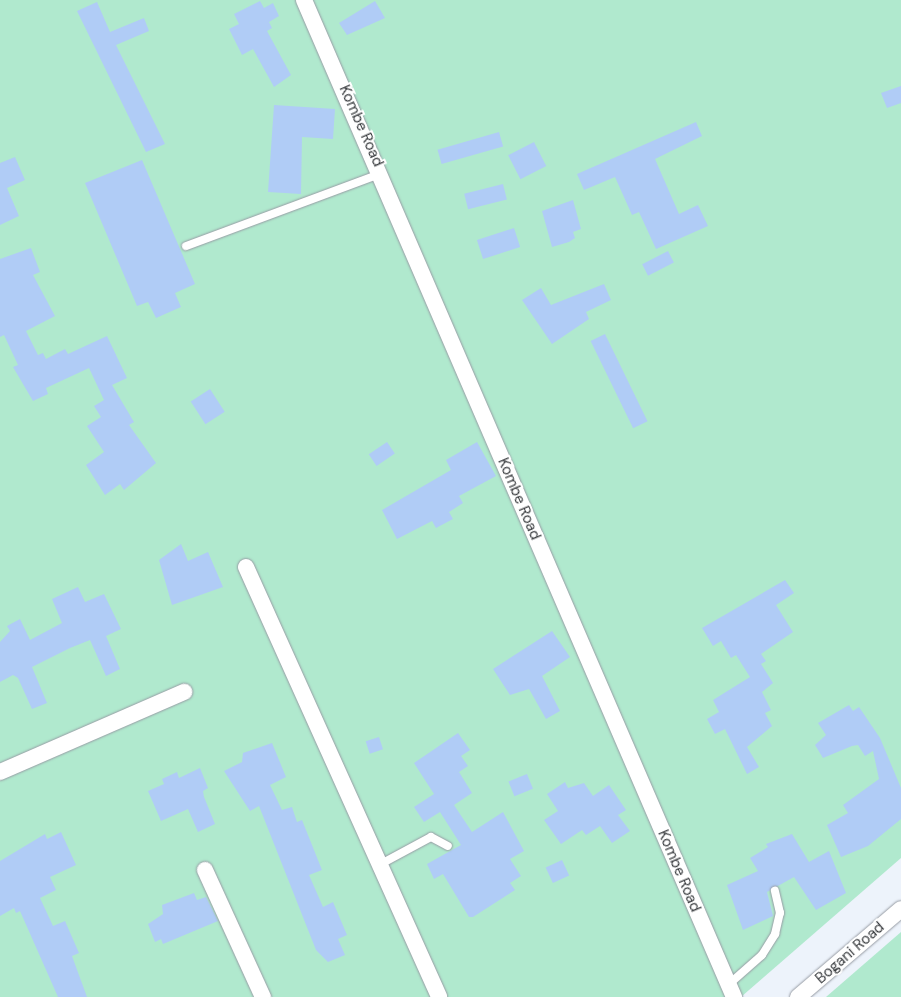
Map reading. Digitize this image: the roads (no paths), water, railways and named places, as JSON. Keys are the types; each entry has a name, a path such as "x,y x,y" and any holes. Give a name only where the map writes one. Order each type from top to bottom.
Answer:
{"street":[{"name":"Kombe Road","path":"304,0 382,174 731,991"},
{"path":"246,567 439,997"},
{"path":"0,772 184,692"},
{"path":"205,870 263,997"},
{"name":"Bogani Road","path":"798,997 901,909"}],"lane":[{"path":"186,246 382,174"},
{"path":"380,865 431,837 448,846"},
{"path":"731,991 762,955 775,934 780,913 775,890"}]}
